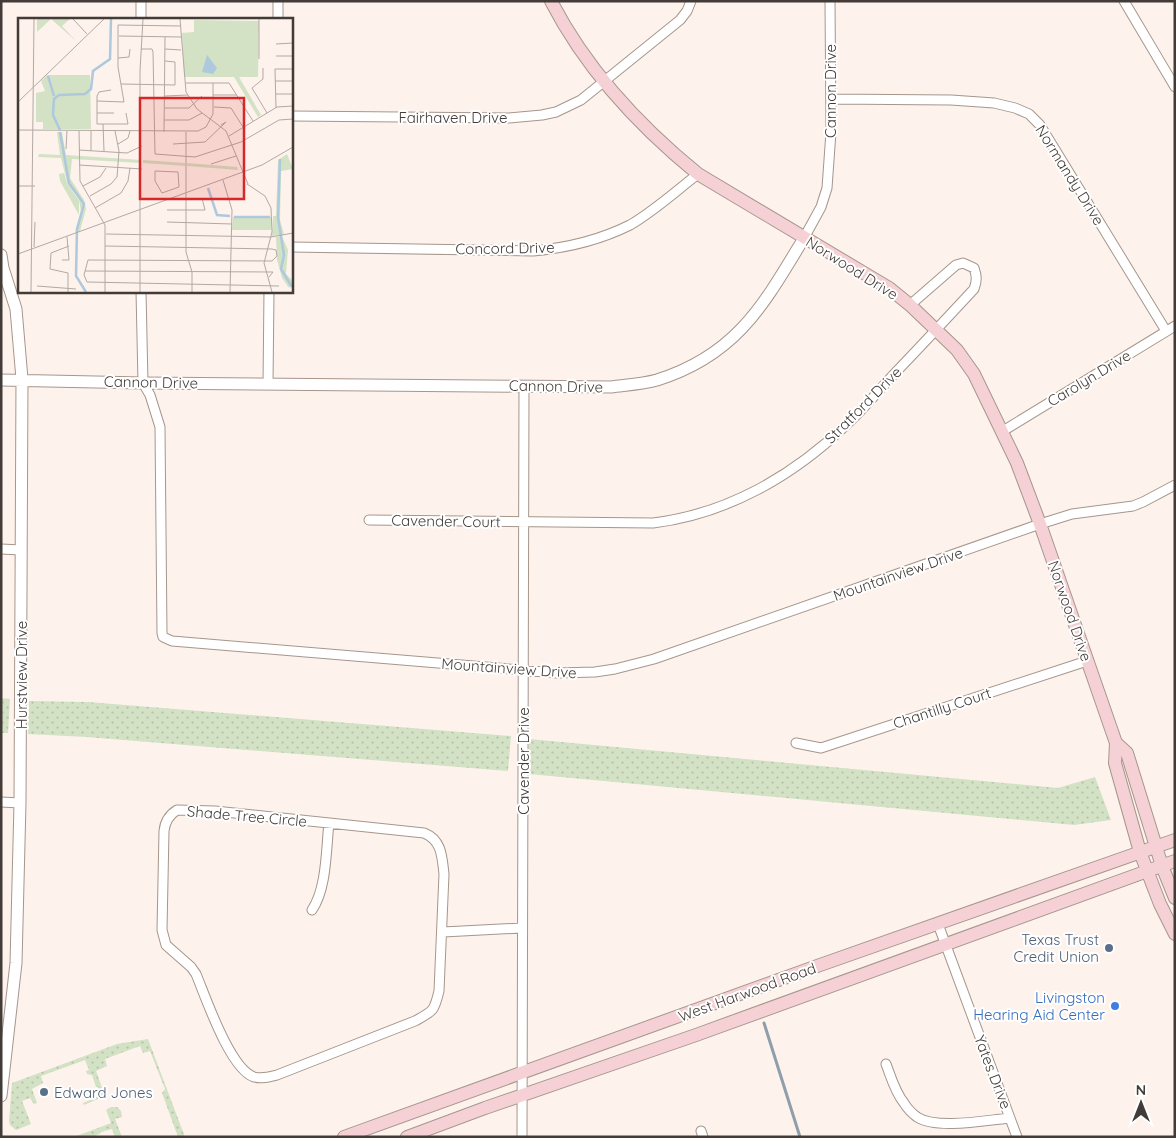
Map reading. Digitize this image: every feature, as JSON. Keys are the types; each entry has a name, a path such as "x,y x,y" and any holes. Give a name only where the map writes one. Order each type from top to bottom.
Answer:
{"main road":[{"name":"Norwood Drive","path":"551,1 573,39 622,104 672,153 698,174 889,288 910,305 957,350 974,374 1003,431 1040,524 1116,743 1115,763 1149,849 1161,866 1175,898"},
{"name":"West Harwood Road","path":"344,1137 1175,840"},
{"name":"Norwood Drive","path":"1161,866 1160,904 1175,934"},
{"name":"West Harwood Road","path":"407,1137 523,1094 696,1035 1161,866"}],"street":[{"path":"140,1 140,18"},
{"path":"278,1 278,18"},
{"name":"Fairhaven Drive","path":"292,116 509,118 556,112 581,100 680,20 688,11 691,1"},
{"name":"Cannon Drive","path":"1,380 611,387 655,380 682,371 710,356 741,331 770,295 821,206 827,188 831,132 830,1"},
{"path":"1124,1 1175,87"},
{"name":"Normandy Drive","path":"831,99 951,100 994,103 1015,108 1029,114 1040,125 1166,331"},
{"name":"Concord Drive","path":"292,247 533,251 557,248 596,238 629,225 652,210 698,174"},
{"name":"Hurstview Drive","path":"1,255 3,268 16,309 22,379 20,803 16,963 5,1035 1,1096"},
{"name":"Stratford Drive","path":"523,522 622,524 668,521 702,514 746,496 794,467 847,425 974,289 976,275 974,268 963,263 956,265 910,305"},
{"name":"Mountainview Drive","path":"141,292 143,383 150,395 160,427 162,634 163,637 172,641 557,673 595,672 615,669 654,659 1040,524 1072,514 1133,506 1175,485"},
{"path":"268,384 269,292"},
{"name":"Carolyn Drive","path":"1003,431 1175,326"},
{"name":"Cavender Drive","path":"522,1137 524,386"},
{"name":"Cavender Court","path":"369,520 523,522"},
{"path":"1,549 21,550"},
{"name":"Chantilly Court","path":"796,743 821,748 1087,661"},
{"path":"1,802 20,803"},
{"name":"Shade Tree Circle","path":"177,810 215,811 329,823 424,833 436,841 442,856 444,874 443,932 439,991 435,1007 432,1011 415,1021 277,1075 266,1078 254,1077 241,1068 227,1046 196,974 191,967 166,945 162,930 165,822 177,810"},
{"path":"312,910 322,883 329,823"},
{"name":"Yates Drive","path":"938,924 1017,1137"},
{"path":"443,932 522,928"},
{"path":"886,1064 901,1099 917,1117 931,1123 945,1124 1010,1118"}],"green space":[{"path":"1,698 10,699 8,733 1,733"},
{"path":"29,701 88,702 511,736 508,771 87,737 28,734"},
{"path":"529,739 1058,788 1095,777 1111,820 1074,825 529,774"},
{"path":"148,1039 185,1137 178,1137 162,1093 165,1089 150,1051 143,1053 140,1046 105,1059 107,1066 96,1071 105,1096 84,1105 83,1103 100,1096 92,1075 87,1074 86,1071 89,1070 85,1060 41,1076 43,1083 32,1089 37,1103 34,1104 30,1098 22,1101 31,1124 16,1130 10,1125 12,1083 117,1044"},
{"path":"111,1107 117,1107 121,1111 122,1117 115,1119 122,1137 115,1137 112,1129 101,1132 93,1137 74,1137 111,1123 106,1110"}],"waterway":[{"path":"764,1023 800,1137"}],"place":[{"name":"Texas Trust Credit Union","path":"1109,948"},
{"name":"Livingston Hearing Aid Center","path":"1115,1006"},
{"name":"Edward Jones","path":"44,1092"}]}
